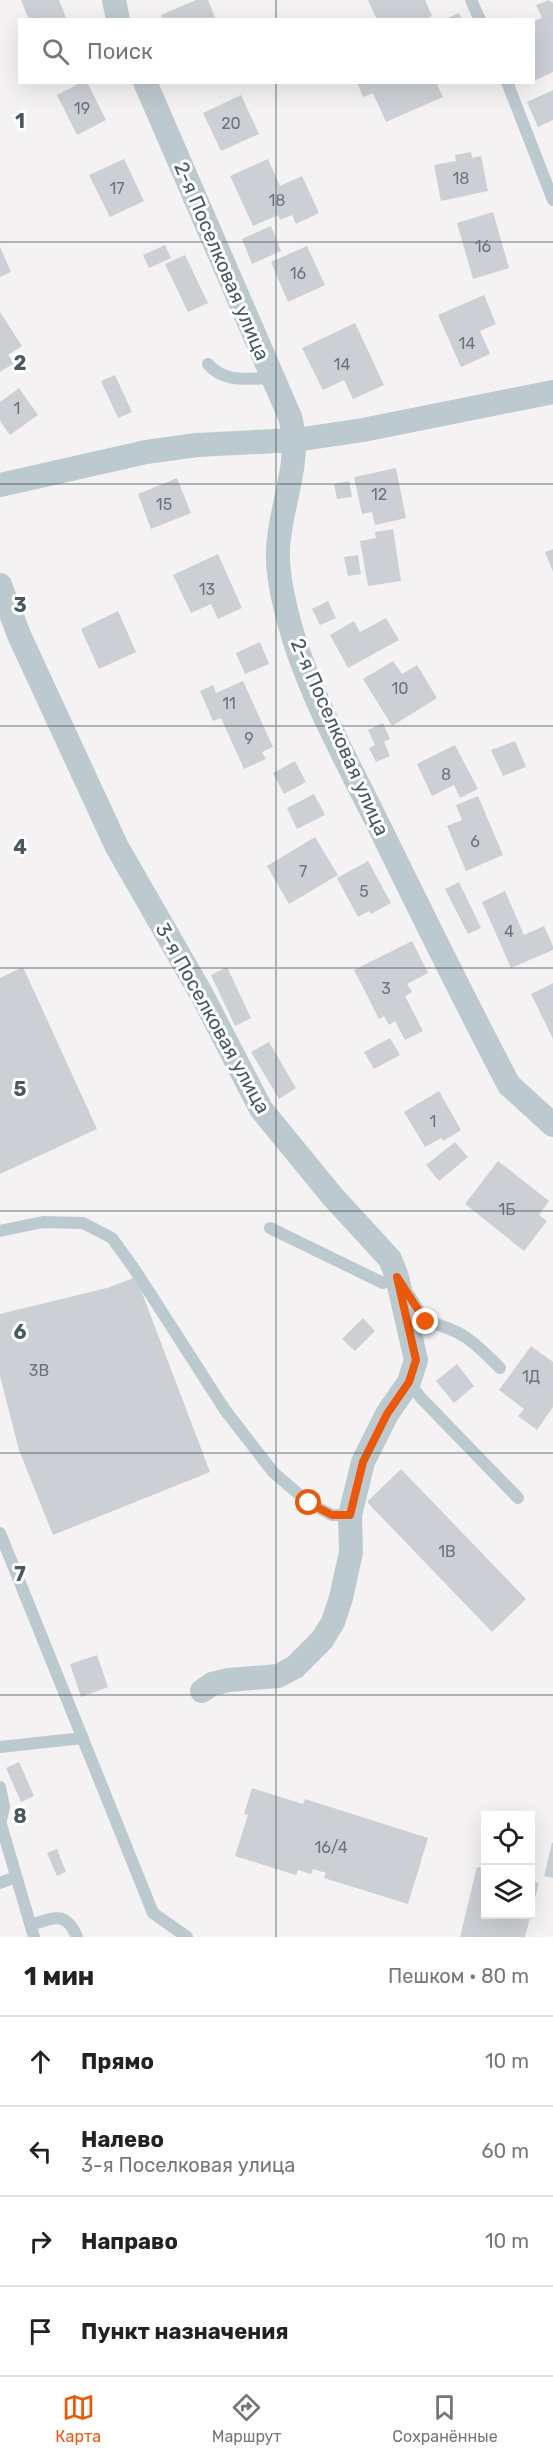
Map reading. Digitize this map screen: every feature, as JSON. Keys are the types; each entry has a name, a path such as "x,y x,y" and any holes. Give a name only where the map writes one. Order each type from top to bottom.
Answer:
{"street":[{"path":"114,0 118,18"},
{"name":"2-я Поселковая улица","path":"146,84 290,417 296,440 277,552 289,620 308,674 354,776 509,1085 553,1125"},
{"path":"0,485 146,452 197,445 296,440 363,430 553,392"},
{"name":"3-я Поселковая улица","path":"0,585 19,635 117,847 202,995 261,1109 333,1197 390,1259 397,1277 416,1360 409,1382 387,1414 363,1462 350,1515 351,1552 341,1598 333,1622 322,1640 295,1667 278,1676 229,1680 212,1684 202,1691"}],"lane":[{"path":"471,0 479,18"},
{"path":"508,84 553,200"},
{"path":"208,364 217,374 230,378 273,378"},
{"path":"0,1231 43,1222 83,1223 112,1238 225,1410 273,1472 309,1503 332,1515 350,1515"},
{"path":"270,1228 383,1283 397,1277 426,1322 446,1326 466,1335 500,1368"},
{"path":"409,1382 421,1398 518,1498"},
{"path":"0,1533 153,1913 187,1937"},
{"path":"0,1747 83,1738"},
{"path":"0,1787 4,1807 0,1823 33,1931 50,1918 61,1917 68,1922 77,1937"},
{"path":"0,1883 16,1877"}],"building":[{"path":"21,0 59,0 66,18 28,18"},
{"path":"196,0 208,0 215,18 162,18 161,15"},
{"path":"368,0 425,0 432,16 428,18 376,18"},
{"path":"549,0 553,3 553,72 535,81 535,21 542,18 536,5"},
{"path":"459,13 461,18 448,18"},
{"path":"78,84 88,84 106,120 77,135 57,95"},
{"path":"358,84 437,84 443,97 386,122 373,93 363,97"},
{"path":"553,90 553,120 538,127 527,102"},
{"path":"241,95 259,134 221,151 203,113"},
{"path":"471,152 472,158 481,156 488,191 441,201 434,165 456,161 455,155"},
{"path":"124,159 144,201 110,217 89,175"},
{"path":"268,159 280,186 302,176 319,213 296,224 292,215 280,220 278,215 253,226 230,176"},
{"path":"493,212 509,268 473,279 457,223"},
{"path":"271,226 281,251 252,264 242,239"},
{"path":"165,245 171,258 149,268 143,255"},
{"path":"307,246 325,285 288,302 271,262"},
{"path":"0,247 11,272 0,277"},
{"path":"185,255 208,303 188,312 165,264"},
{"path":"484,295 496,324 480,331 490,354 461,367 438,315"},
{"path":"0,312 22,346 8,355 14,363 0,372"},
{"path":"355,323 384,385 353,399 344,380 323,390 302,348"},
{"path":"115,375 132,412 118,418 101,381"},
{"path":"19,388 38,415 10,435 0,421 0,402"},
{"path":"396,468 406,518 375,525 372,512 362,514 354,477"},
{"path":"177,478 191,513 151,529 138,494"},
{"path":"349,481 352,497 337,499 334,484"},
{"path":"393,529 401,581 368,586 360,541 376,538 375,532"},
{"path":"553,549 553,572 545,552"},
{"path":"218,554 242,608 218,619 211,604 191,613 173,575"},
{"path":"358,555 361,574 348,576 344,557"},
{"path":"328,601 336,618 320,625 312,609"},
{"path":"118,611 136,652 99,669 81,629"},
{"path":"386,618 399,640 348,668 330,635 354,621 360,632"},
{"path":"260,642 269,664 245,674 236,653"},
{"path":"393,661 402,674 417,665 437,698 392,726 363,679"},
{"path":"243,681 273,747 262,752 266,759 244,769 221,718 213,721 200,691 213,685 216,693"},
{"path":"383,723 390,739 384,742 390,756 376,762 369,748 375,745 368,730"},
{"path":"515,741 526,767 503,776 491,750"},
{"path":"455,745 478,789 460,798 454,785 432,796 417,764"},
{"path":"295,761 306,782 284,794 273,773"},
{"path":"314,794 325,815 297,829 287,808"},
{"path":"478,796 503,855 466,871 447,826 462,820 456,805"},
{"path":"315,837 338,875 289,904 267,866"},
{"path":"368,861 391,903 371,914 369,911 358,917 337,878"},
{"path":"459,882 481,928 468,934 445,889"},
{"path":"505,891 524,935 544,926 553,946 553,950 511,968 482,902"},
{"path":"412,941 428,973 407,984 412,992 405,996 423,1031 405,1040 395,1021 389,1025 384,1016 379,1019 354,970"},
{"path":"23,967 97,1129 0,1174 0,978"},
{"path":"227,967 251,1018 235,1026 211,975"},
{"path":"553,983 553,1039 531,994"},
{"path":"390,1038 400,1055 374,1069 364,1052"},
{"path":"269,1042 296,1088 279,1099 251,1052"},
{"path":"439,1091 461,1130 443,1141 441,1138 425,1147 404,1112"},
{"path":"455,1142 468,1157 439,1181 426,1165"},
{"path":"498,1161 549,1201 539,1215 547,1221 524,1251 465,1204"},
{"path":"136,1277 210,1472 53,1535 19,1450 0,1376 0,1314 107,1288"},
{"path":"363,1318 375,1331 355,1351 342,1339"},
{"path":"531,1346 553,1362 553,1407 537,1430 518,1416 524,1409 499,1390"},
{"path":"457,1364 474,1386 454,1403 436,1381"},
{"path":"401,1469 526,1599 492,1632 367,1502"},
{"path":"97,1655 108,1687 81,1697 70,1664"},
{"path":"19,1762 34,1796 21,1802 6,1768"},
{"path":"252,1788 303,1804 305,1799 428,1838 408,1904 324,1878 326,1873 313,1869 311,1874 298,1870 296,1875 235,1856 248,1815 244,1814"},
{"path":"553,1843 553,1878 544,1876"},
{"path":"57,1849 66,1872 57,1876 47,1853"},
{"path":"477,1867 481,1868 481,1919 530,1919 525,1937 460,1937"},
{"path":"535,1882 539,1883 535,1898"}],"route":[{"path":"309,1503 332,1515 350,1515 363,1462 387,1414 409,1382 416,1360 397,1277 426,1322"}]}
